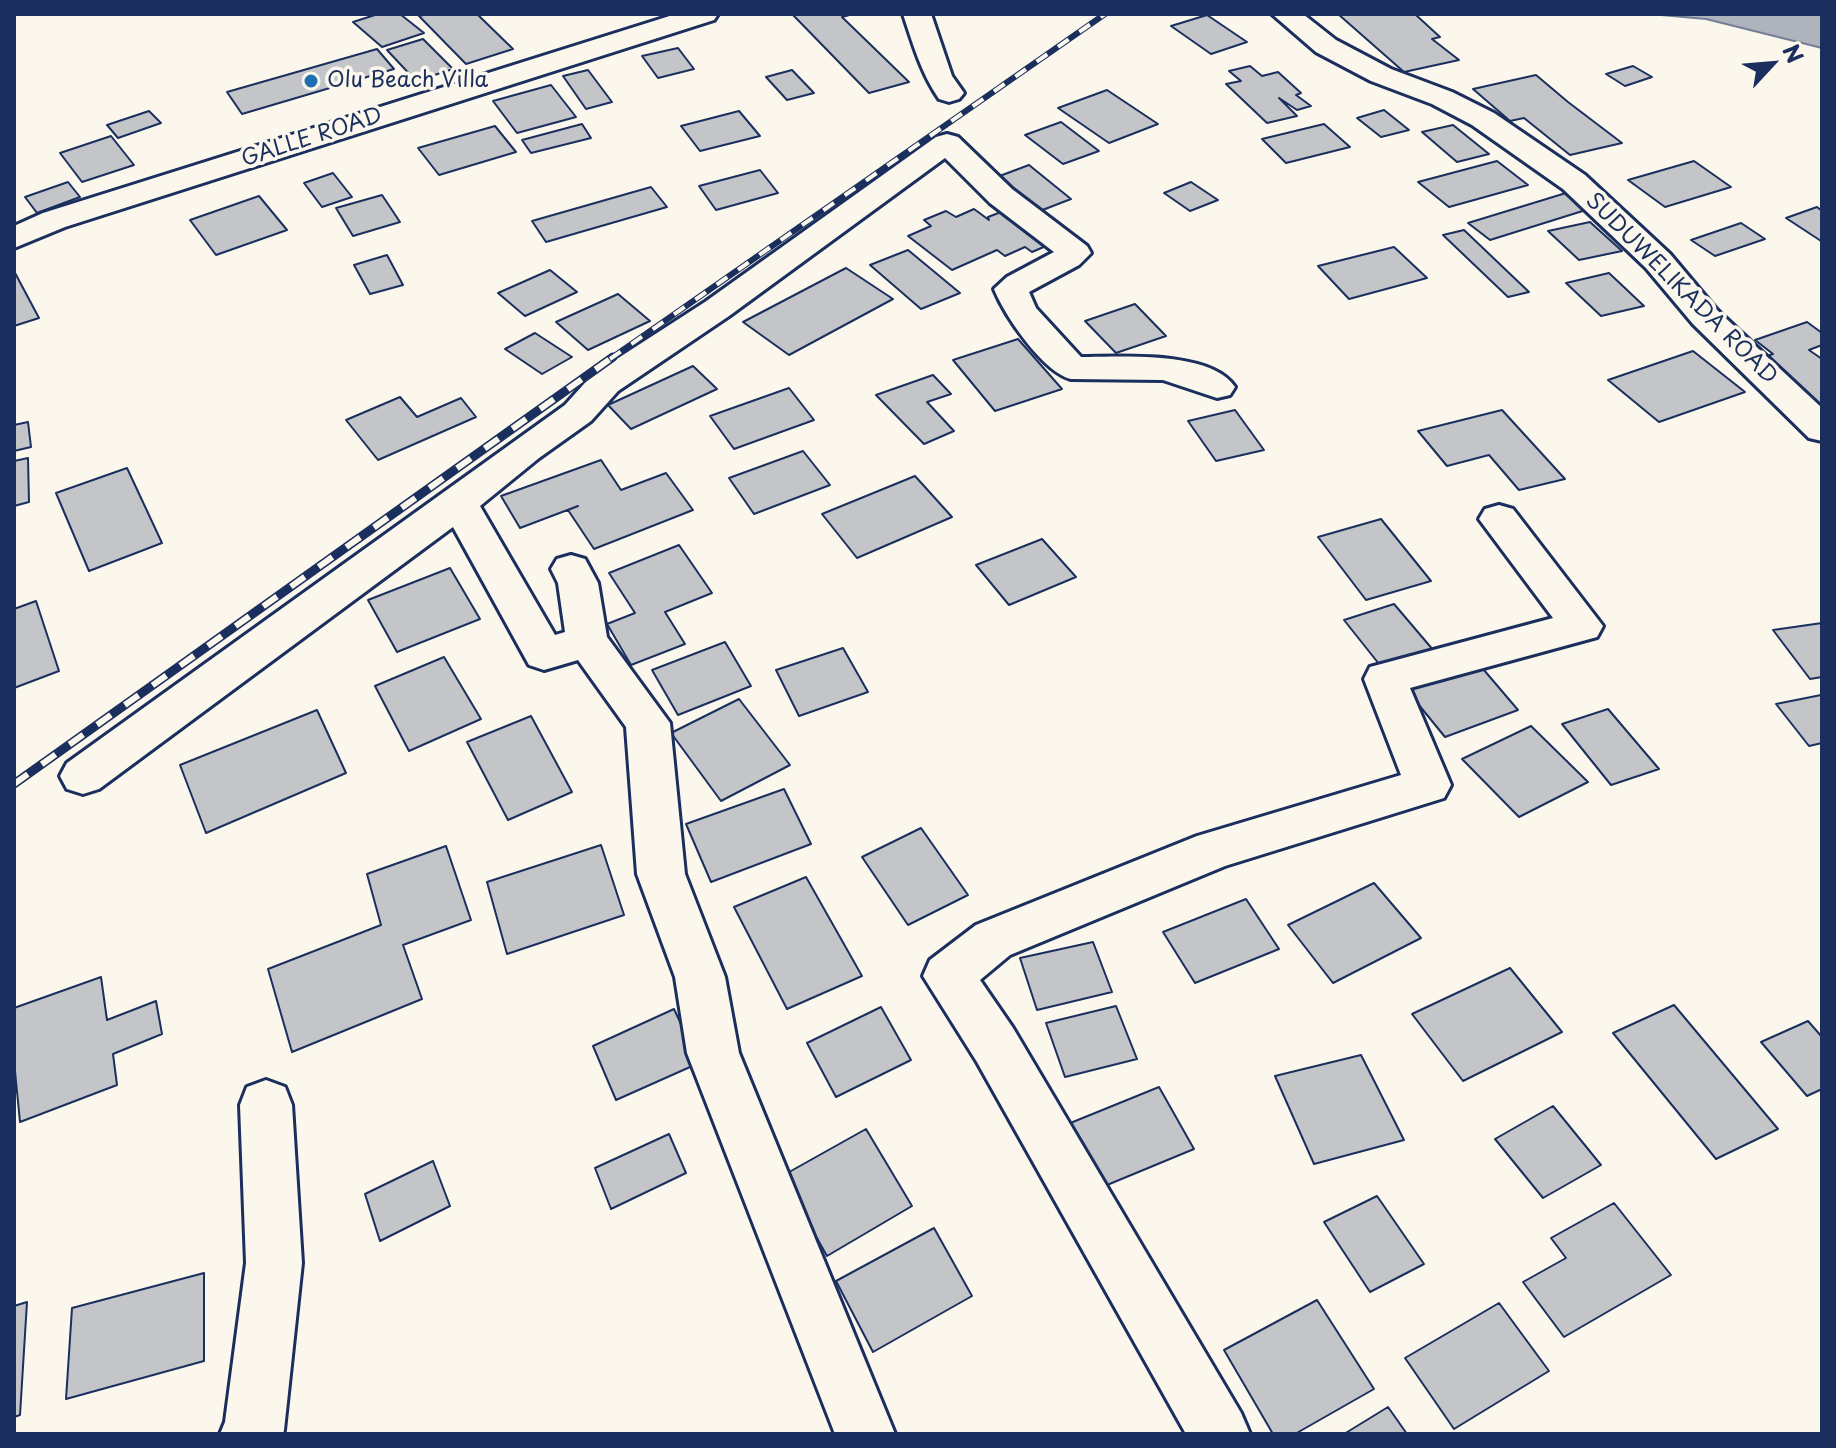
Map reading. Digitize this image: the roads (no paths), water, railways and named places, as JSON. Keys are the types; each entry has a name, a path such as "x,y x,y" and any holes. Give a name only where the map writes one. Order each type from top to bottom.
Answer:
{"main road":[{"name":"GALLE ROAD","path":"14,238 54,220 704,14"},
{"path":"917,14 938,76 949,93"},
{"name":"SUDUWELIKADA ROAD","path":"1286,14 1326,46 1381,75 1442,98 1469,112 1574,182 1658,261 1705,317 1822,429"},
{"path":"83,776 456,505 526,449 578,413 605,383 717,309 947,143 1001,196 1075,253 1053,269 1030,276 1011,289 1020,311 1071,368 1148,365 1195,375 1217,387"},
{"path":"456,505 467,516 544,654 587,641"},
{"path":"1220,1434 995,1045 948,976 993,940 1214,850 1428,785 1385,679 1582,626 1499,519"},
{"path":"571,569 578,583 587,641 648,723 661,874 700,977 713,1053 865,1434"},
{"path":"250,1434 254,1430 274,1263 266,1105"}],"railway":[{"path":"610,359 1105,14"},
{"path":"14,784 613,357"}],"place":[{"name":"Olu Beach Villa","path":"311,81"}]}
